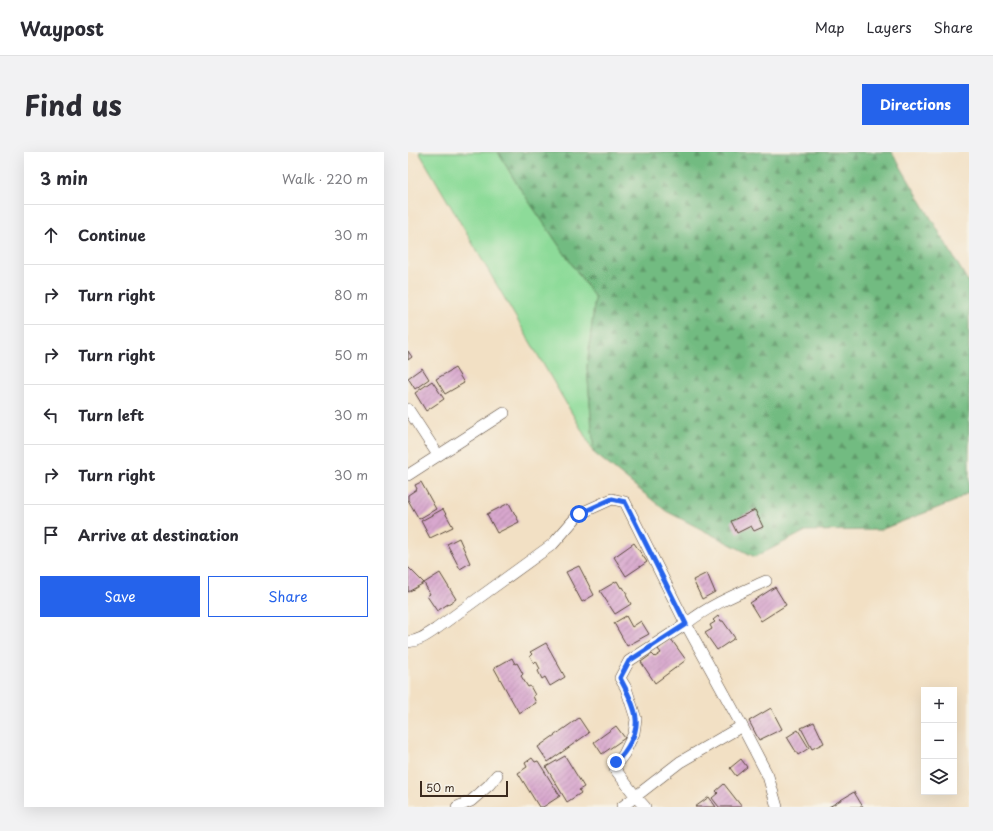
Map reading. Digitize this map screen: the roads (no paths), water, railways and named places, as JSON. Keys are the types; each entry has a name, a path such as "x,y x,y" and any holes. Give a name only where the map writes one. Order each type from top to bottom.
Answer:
{"street":[{"path":"408,409 438,455"},
{"path":"408,475 504,413"},
{"path":"408,642 414,642 436,630 553,544 579,514 612,499 625,502 686,624 768,776 777,807"},
{"path":"645,807 614,766 624,754 634,733 636,719 626,688 620,678 629,661 686,624 698,614 766,581"},
{"path":"622,807 680,762 742,726"},
{"path":"457,807 471,801 489,785 497,775"}]}
